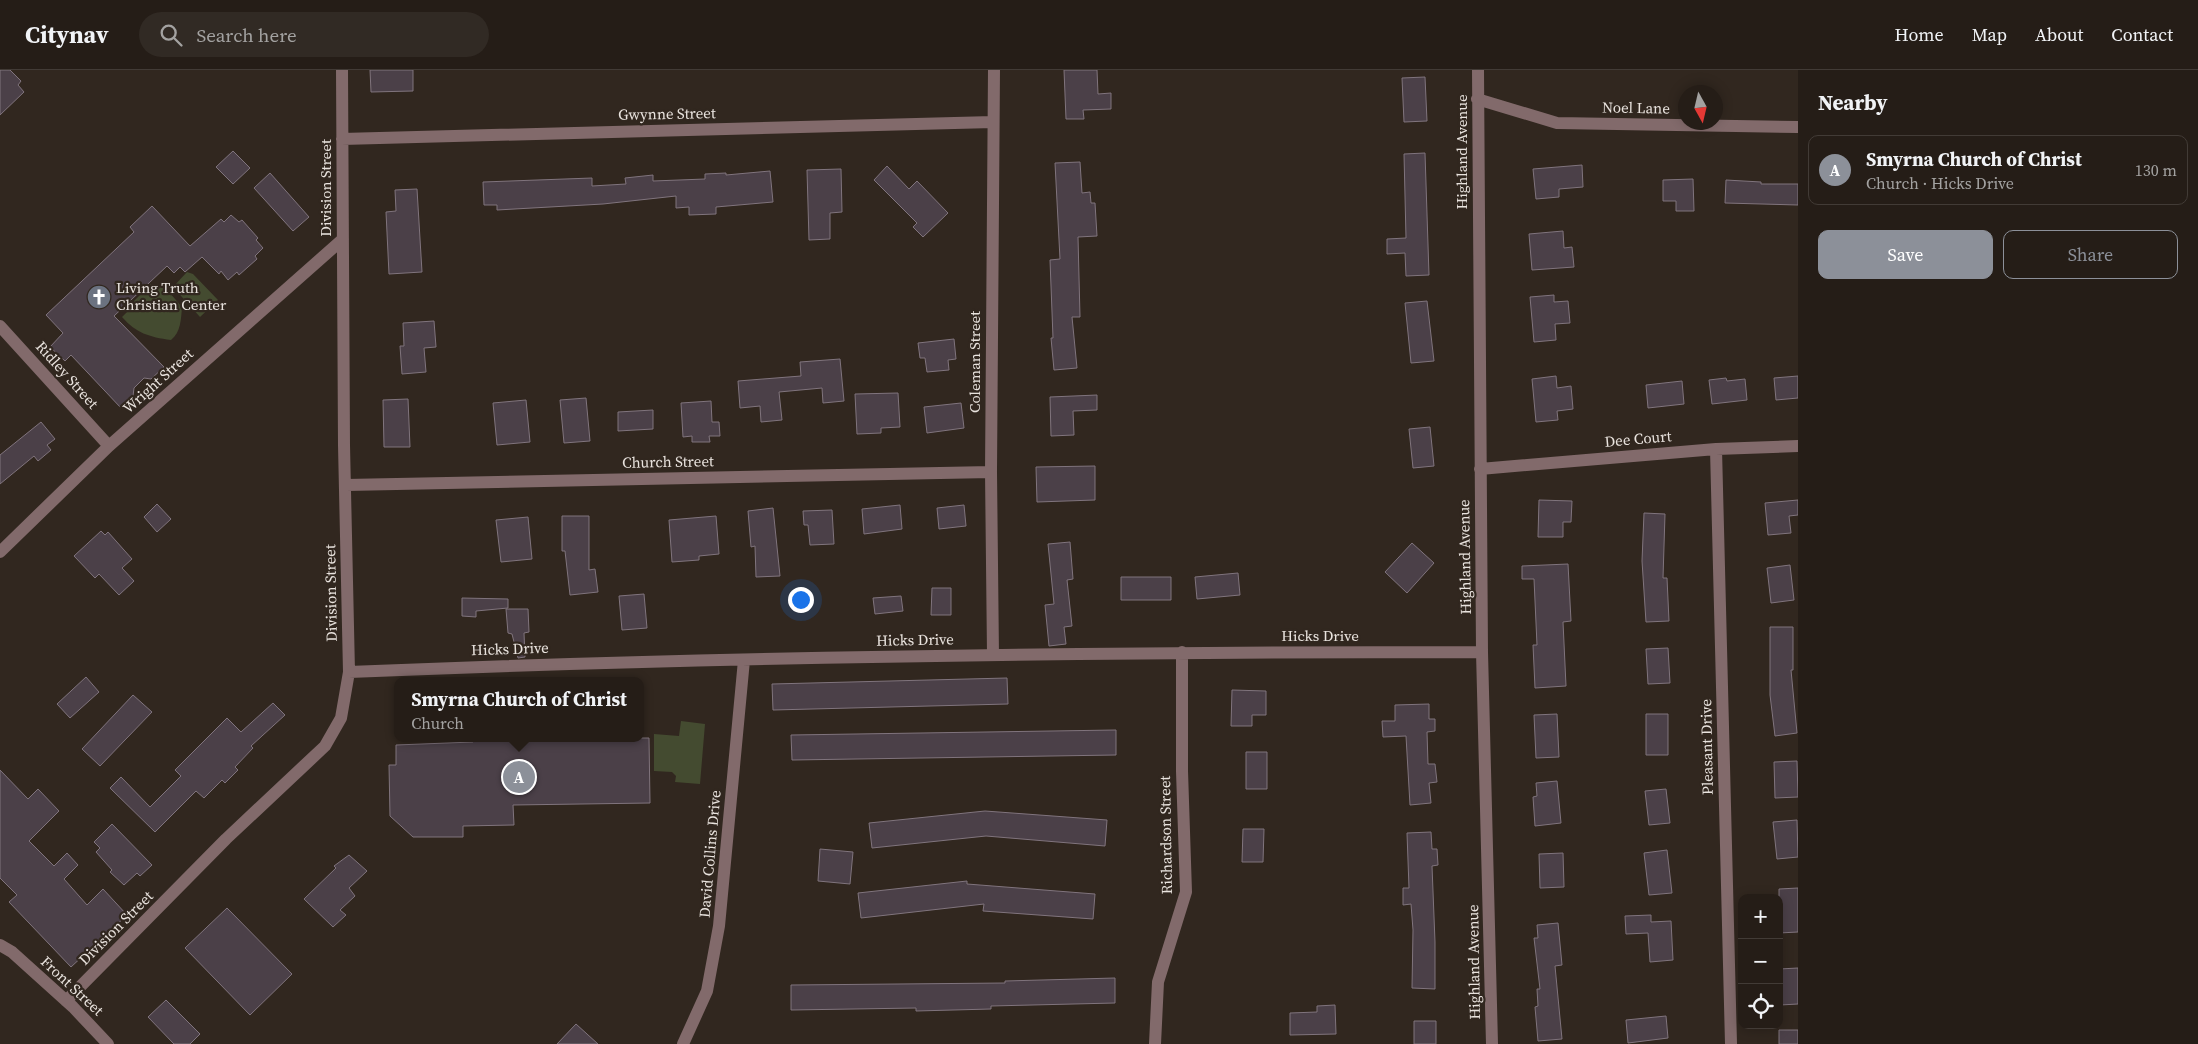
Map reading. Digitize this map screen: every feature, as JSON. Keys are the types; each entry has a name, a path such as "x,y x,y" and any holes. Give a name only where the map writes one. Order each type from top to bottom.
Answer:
{"street":[{"name":"Division Street","path":"66,1002 226,839 325,746 341,718 349,672 342,70"},
{"name":"Coleman Street","path":"992,655 991,472 994,70"},
{"name":"Highland Avenue","path":"1478,70 1482,652 1492,1044"},
{"name":"Noel Lane","path":"1477,99 1557,123 1798,127"},
{"name":"Gwynne Street","path":"342,139 993,122"},
{"name":"Wright Street","path":"0,552 109,446 343,239"},
{"name":"Ridley Street","path":"0,326 109,446"},
{"name":"Dee Court","path":"1480,469 1716,449 1798,446"},
{"name":"Pleasant Drive","path":"1716,449 1730,1044"},
{"name":"Church Street","path":"346,486 991,472"},
{"name":"Hicks Drive","path":"349,672 555,663 992,655 1182,652 1482,652"},
{"name":"Richardson Street","path":"1155,1044 1158,982 1186,892 1182,770 1182,652"},
{"name":"David Collins Drive","path":"683,1044 707,991 719,926 744,660"},
{"name":"Front Street","path":"0,933 12,952"},
{"name":"Front Street","path":"0,945 12,952 73,1007 108,1044"}],"green space":[{"path":"187,272 193,274 218,300 200,317 173,287"},
{"path":"151,284 156,290 162,284 182,307 179,329 171,340 138,331 122,317 134,305 134,301"},
{"path":"681,721 705,724 700,784 675,782 676,776 672,772 654,771 654,734 679,736"}],"building":[{"path":"0,70 10,70 21,81 18,85 24,92 0,115"},
{"path":"370,70 413,70 413,91 371,92"},
{"path":"1064,70 1097,70 1098,94 1111,93 1111,109 1083,110 1084,119 1066,119"},
{"path":"1425,77 1427,121 1404,122 1402,78"},
{"path":"233,151 250,168 233,184 216,167"},
{"path":"1425,153 1429,275 1406,276 1405,253 1387,254 1387,239 1406,238 1404,154"},
{"path":"1080,162 1082,193 1090,192 1091,203 1095,203 1097,236 1078,237 1080,317 1072,317 1077,368 1054,370 1051,338 1053,338 1050,260 1060,259 1055,163"},
{"path":"1582,165 1583,187 1559,189 1559,197 1536,199 1533,169"},
{"path":"887,166 909,189 917,181 948,213 923,237 913,227 917,223 874,180"},
{"path":"841,169 842,212 830,213 830,239 809,240 807,170"},
{"path":"770,171 773,202 716,207 716,214 689,215 689,207 676,208 676,196 603,204 497,210 497,205 484,205 483,182 592,178 592,186 626,184 625,178 653,175 653,181 705,179 705,174 726,173 726,175"},
{"path":"270,173 309,217 293,231 254,188"},
{"path":"1693,179 1694,211 1676,211 1676,201 1663,201 1663,180"},
{"path":"1726,180 1761,182 1761,184 1798,184 1798,205 1725,203"},
{"path":"417,189 422,272 389,274 386,212 396,211 395,190"},
{"name":"Living Truth Christian Center","path":"152,206 190,246 221,219 224,222 231,215 239,222 242,220 258,238 256,240 263,248 255,256 257,259 239,275 237,272 228,280 221,271 219,274 202,257 185,272 180,267 174,273 167,266 114,316 164,367 151,379 144,378 134,388 133,396 121,408 71,355 65,361 50,347 63,333 46,315 134,232 130,227"},
{"path":"1563,231 1564,248 1572,247 1574,267 1532,270 1529,234"},
{"path":"1554,295 1554,302 1568,301 1570,323 1555,324 1556,340 1534,342 1530,297"},
{"path":"1427,301 1434,361 1411,363 1405,303"},
{"path":"434,321 436,347 424,348 426,372 402,374 400,346 404,346 403,323"},
{"path":"954,339 956,359 948,360 949,370 927,372 925,358 920,358 918,343"},
{"path":"840,359 844,401 823,403 822,388 779,392 782,420 761,422 760,406 740,408 738,381 801,376 800,362"},
{"path":"1556,376 1557,388 1571,386 1573,409 1557,411 1558,420 1536,422 1532,379"},
{"path":"1798,376 1798,398 1776,400 1774,378"},
{"path":"1726,378 1727,381 1745,379 1747,400 1712,404 1709,380"},
{"path":"1682,381 1684,404 1648,408 1646,385"},
{"path":"898,393 900,427 881,428 881,433 857,434 855,394"},
{"path":"1097,395 1097,410 1073,411 1074,435 1051,436 1050,397"},
{"path":"586,398 590,441 564,443 560,400"},
{"path":"408,399 410,447 384,447 383,400"},
{"path":"526,400 530,442 497,445 493,403"},
{"path":"711,401 712,422 719,422 720,436 709,436 710,442 692,442 692,436 683,437 681,403"},
{"path":"961,403 964,428 927,433 924,407"},
{"path":"653,410 653,429 618,431 618,412"},
{"path":"41,422 55,439 47,445 51,450 38,461 34,456 0,484 0,455"},
{"path":"1430,427 1434,466 1413,468 1409,429"},
{"path":"1095,466 1095,500 1037,502 1036,467"},
{"path":"1539,500 1572,501 1571,522 1563,522 1563,537 1538,537"},
{"path":"1798,500 1798,515 1789,516 1791,533 1768,535 1765,503"},
{"path":"157,504 171,519 157,532 144,517"},
{"path":"900,505 902,529 864,534 862,509"},
{"path":"964,505 966,526 939,529 937,508"},
{"path":"773,508 780,576 756,577 755,546 751,547 748,511"},
{"path":"832,510 834,544 810,545 808,525 804,525 803,511"},
{"path":"1644,513 1665,514 1663,578 1667,578 1669,621 1646,622 1642,561"},
{"path":"562,516 589,516 589,570 595,569 598,592 570,595 565,551 562,551"},
{"path":"716,516 719,554 699,556 699,560 672,562 669,520"},
{"path":"528,517 532,559 501,562 496,520"},
{"path":"101,531 105,535 108,532 132,559 122,568 134,581 119,595 99,574 95,578 74,556"},
{"path":"1070,542 1073,579 1067,580 1072,626 1064,627 1066,644 1049,646 1045,605 1054,604 1048,544"},
{"path":"1412,543 1434,563 1407,593 1385,572"},
{"path":"1568,564 1571,621 1563,622 1566,686 1535,688 1533,645 1537,645 1534,579 1522,579 1522,566"},
{"path":"1790,565 1794,600 1771,603 1767,568"},
{"path":"1238,573 1240,595 1197,599 1195,577"},
{"path":"1121,577 1171,577 1171,600 1121,600"},
{"path":"932,588 951,588 951,615 931,615"},
{"path":"644,594 647,628 622,630 619,596"},
{"path":"901,596 903,611 875,614 873,598"},
{"path":"462,598 508,599 508,608 476,611 476,617 462,616"},
{"path":"506,609 528,609 529,632 524,633 525,657 518,658 512,634 508,633"},
{"path":"1770,627 1793,627 1793,670 1791,670 1797,733 1775,736 1770,695"},
{"path":"1668,648 1670,683 1648,684 1646,649"},
{"path":"86,677 99,692 70,718 57,704"},
{"path":"1007,678 1008,704 773,710 772,684"},
{"path":"1232,690 1266,691 1266,715 1252,715 1252,726 1231,726"},
{"path":"133,695 152,712 100,766 82,749"},
{"path":"273,703 285,715 251,746 253,748 235,767 238,770 225,783 222,780 204,798 196,791 155,832 110,788 121,777 150,807 181,776 175,770 227,718 241,732"},
{"path":"1429,704 1429,719 1435,719 1435,731 1427,732 1428,764 1435,764 1437,782 1429,783 1431,803 1410,805 1406,736 1383,737 1382,721 1395,721 1395,705"},
{"path":"1557,714 1559,757 1536,758 1534,715"},
{"path":"1646,714 1668,714 1668,755 1646,755"},
{"path":"1116,730 1116,755 792,760 791,735"},
{"path":"644,738 649,738 650,803 513,805 514,825 463,826 463,837 413,837 390,816 389,765 396,765 396,745 473,742 644,742"},
{"path":"1246,752 1267,752 1267,789 1246,789"},
{"path":"1797,761 1798,797 1775,798 1774,762"},
{"path":"0,770 28,799 38,789 59,811 29,841 54,866 67,853 78,865 64,879 87,905 103,889 127,915 71,967 9,902 17,895 0,878"},
{"path":"1557,781 1561,823 1535,826 1533,797 1537,796 1536,783"},
{"path":"1666,789 1670,823 1649,825 1645,791"},
{"path":"985,811 1107,820 1105,846 986,836 872,848 869,823"},
{"path":"1797,820 1798,857 1777,859 1773,822"},
{"path":"112,824 152,865 140,876 137,873 124,885 110,872 112,870 96,852 100,848 94,842"},
{"path":"1243,829 1264,829 1263,862 1242,862"},
{"path":"1431,832 1432,849 1437,849 1438,865 1432,866 1435,989 1412,988 1413,930 1411,904 1403,905 1403,888 1409,888 1407,833"},
{"path":"820,849 853,852 850,884 818,881"},
{"path":"1667,850 1672,893 1649,895 1644,853"},
{"path":"1563,853 1564,887 1540,888 1539,854"},
{"path":"349,855 367,871 349,888 355,896 340,910 346,915 333,927 304,899 336,868 334,866"},
{"path":"967,881 967,884 1095,894 1093,919 983,911 984,904 861,918 858,893"},
{"path":"1798,888 1798,932 1783,933 1783,894 1779,894 1779,889"},
{"path":"227,908 292,974 250,1015 185,948"},
{"path":"1651,915 1651,922 1671,921 1673,960 1650,962 1648,933 1626,934 1625,916"},
{"path":"1558,923 1562,965 1555,966 1562,1039 1538,1041 1535,1007 1538,1006 1537,989 1540,989 1534,938 1538,938 1537,925"},
{"path":"1798,968 1798,1004 1783,1005 1783,969"},
{"path":"1115,978 1115,1003 991,1006 991,1009 916,1011 916,1008 791,1010 791,985 1005,983 1005,981"},
{"path":"166,1000 200,1034 190,1044 174,1044 148,1017"},
{"path":"1335,1005 1336,1034 1290,1035 1290,1013 1317,1012 1317,1006"},
{"path":"1666,1016 1668,1038 1628,1043 1626,1020"},
{"path":"1414,1021 1436,1021 1436,1044 1414,1044"},
{"path":"576,1024 598,1044 557,1044"},
{"path":"1779,1030 1798,1030 1798,1044 1779,1044"}],"place":[{"name":"Living Truth Christian Center","path":"99,297"},
{"name":"Smyrna Church of Christ","path":"519,777"}]}
